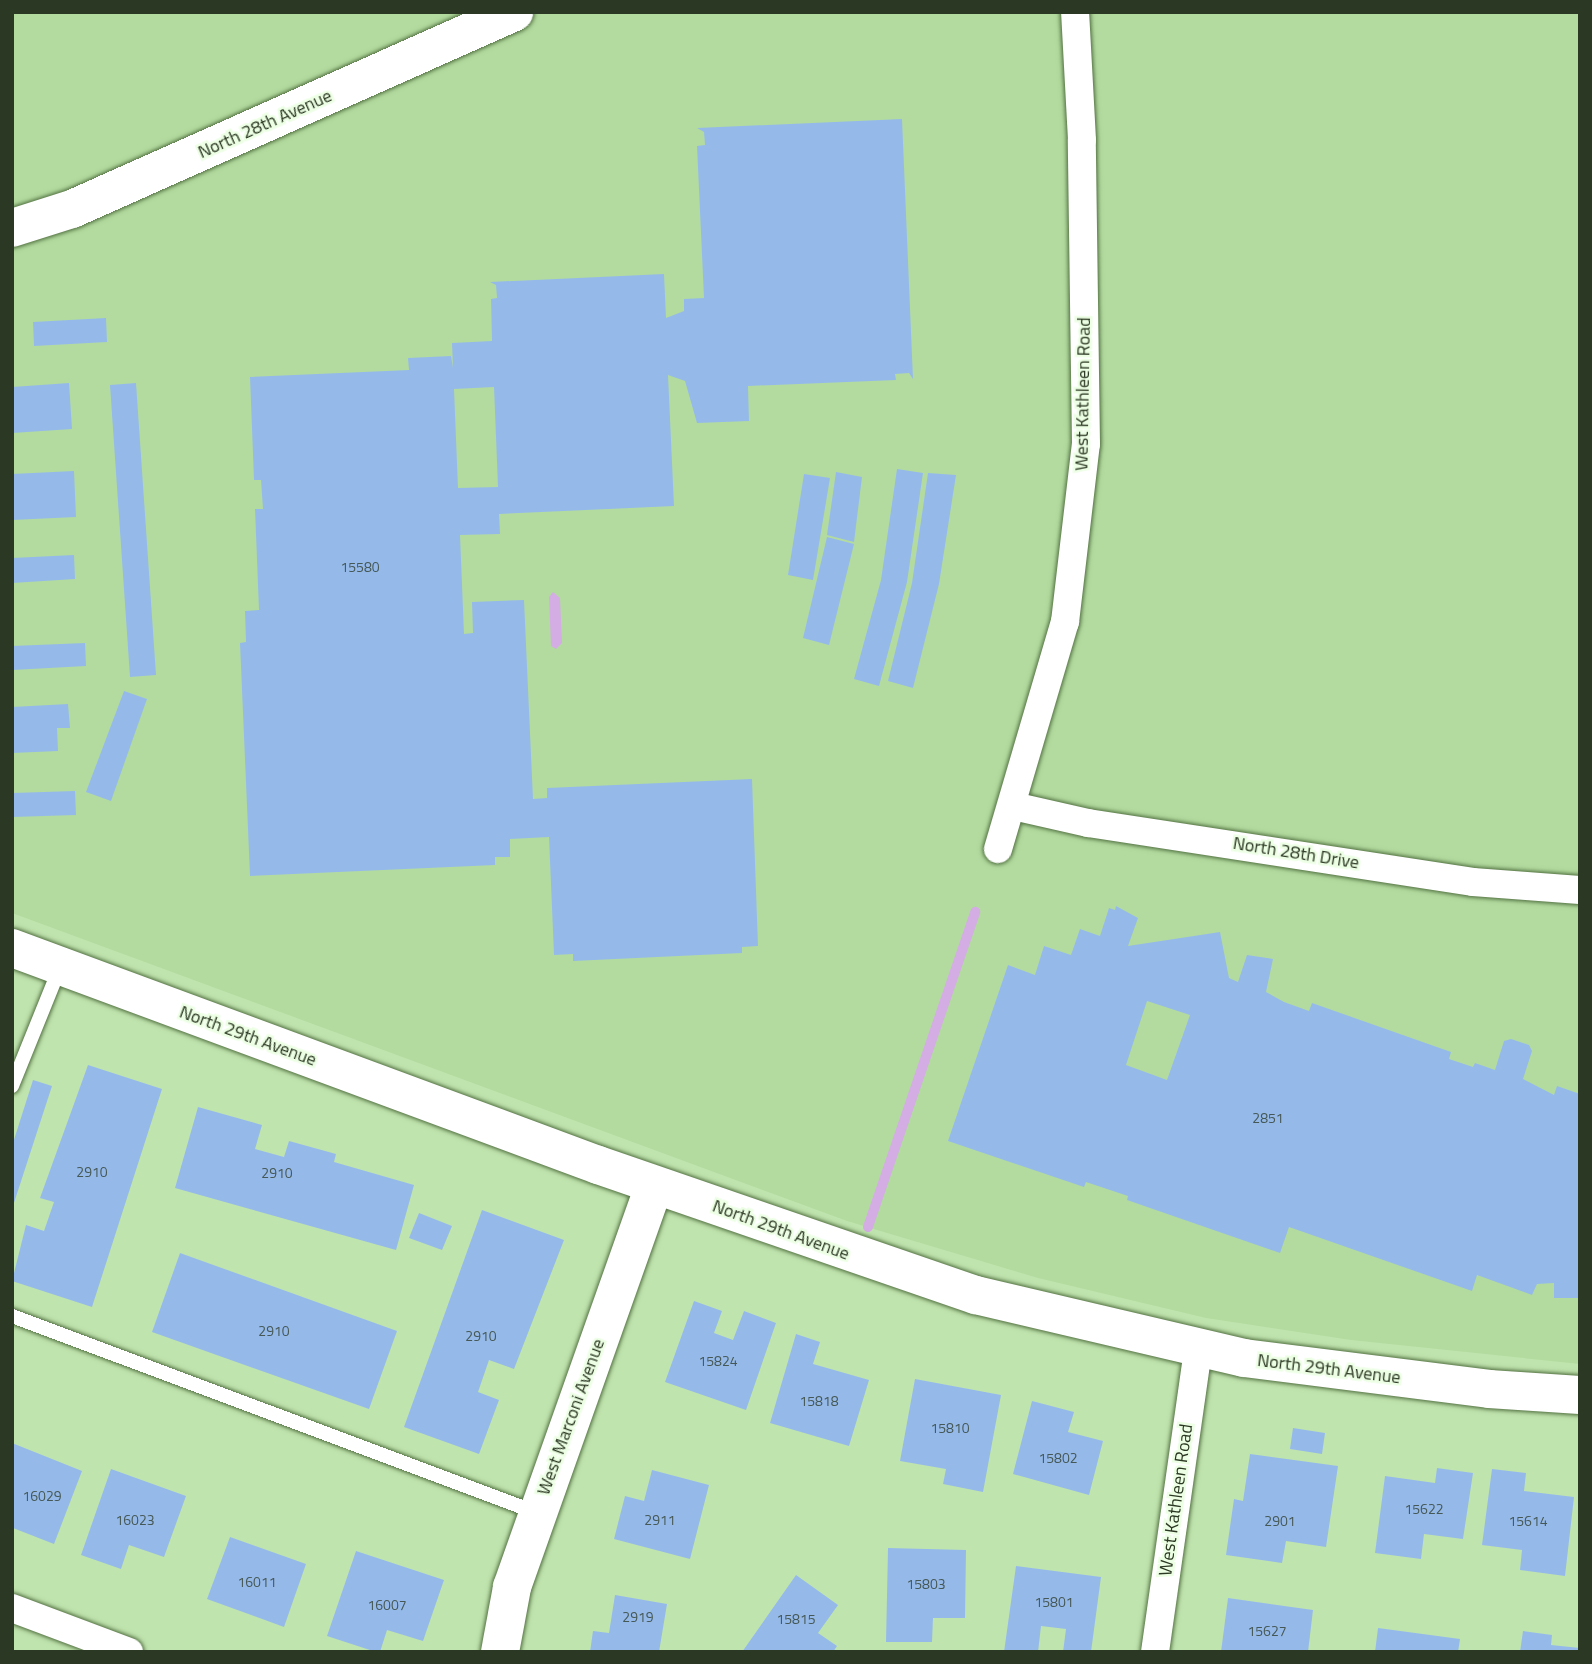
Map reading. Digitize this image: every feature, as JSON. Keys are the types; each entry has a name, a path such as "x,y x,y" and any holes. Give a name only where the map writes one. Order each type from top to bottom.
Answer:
{"street":[{"name":"North 28th Avenue","path":"12,228 72,209 514,12"},
{"name":"West Kathleen Road","path":"998,849 1013,806 1065,622 1086,444 1082,140 1074,12"},
{"name":"North 28th Drive","path":"1013,806 1088,823 1473,882 1580,890"},
{"name":"North 29th Avenue","path":"12,948 654,1185 976,1295 1198,1348 1396,1378 1580,1395"},
{"name":"West Marconi Avenue","path":"500,1652 512,1587 654,1185"},
{"name":"West Kathleen Road","path":"1155,1652 1198,1348"},
{"path":"12,1608 129,1652"}],"lane":[{"path":"12,1086 60,965"},
{"path":"12,1316 537,1513"}],"shaded area":[{"path":"12,12 1580,12 1580,1364 1351,1340 1206,1318 1038,1278 847,1221 12,913"},
{"path":"553,592 560,598 562,643 556,649 551,646 549,597"}],"building":[{"path":"902,119 913,379 909,373 895,374 896,380 748,386 749,421 697,423 685,381 668,375 674,506 499,514 500,534 460,535 464,634 473,633 472,602 524,600 533,799 547,798 547,788 752,779 758,946 742,947 742,953 573,961 573,954 554,955 549,837 510,839 510,857 495,857 495,865 250,876 240,643 246,642 245,611 259,610 255,509 263,509 261,480 254,480 250,377 409,370 408,358 451,356 453,368 452,343 492,341 491,299 497,298 496,285 490,282 664,274 666,318 684,311 684,299 704,298 697,146 705,145 704,132 697,128","holes":["494,387 498,487 458,488 454,389"]},
{"path":"106,318 107,342 34,346 33,322"},
{"path":"69,383 72,429 12,433 12,387"},
{"path":"136,383 156,675 130,677 110,385"},
{"path":"897,469 923,473 907,582 879,686 854,679 881,580"},
{"path":"74,471 76,517 12,520 12,474"},
{"path":"836,472 862,477 854,542 827,535"},
{"path":"928,473 956,475 939,584 913,688 888,681 912,583"},
{"path":"804,474 830,478 813,580 788,575"},
{"path":"827,537 854,544 829,645 803,638"},
{"path":"74,555 75,579 12,583 12,558"},
{"path":"85,643 86,666 12,670 12,646"},
{"path":"124,691 147,699 111,801 86,792"},
{"path":"68,704 70,728 57,728 58,751 12,753 12,707"},
{"path":"75,791 76,815 12,817 12,793"},
{"path":"1116,906 1138,918 1128,946 1220,932 1229,978 1238,982 1247,955 1273,959 1266,992 1284,1002 1309,1011 1312,1003 1451,1052 1449,1059 1473,1067 1475,1063 1495,1070 1504,1041 1511,1039 1529,1045 1532,1051 1523,1079 1554,1095 1557,1086 1580,1094 1580,1298 1554,1298 1554,1283 1537,1284 1532,1295 1477,1275 1472,1291 1289,1227 1280,1253 1127,1200 1128,1196 1086,1182 1084,1187 948,1141 1008,965 1035,975 1044,946 1071,955 1080,929 1100,936 1109,908 1115,910","holes":["1147,1001 1190,1015 1167,1080 1126,1065"]},
{"path":"88,1065 162,1089 92,1307 12,1281 26,1225 44,1231 54,1202 40,1198"},
{"path":"33,1080 52,1086 12,1209 12,1146"},
{"path":"198,1107 262,1125 255,1149 284,1157 289,1141 336,1154 334,1162 414,1185 396,1250 175,1188"},
{"path":"482,1210 564,1240 514,1369 489,1360 478,1392 499,1400 479,1454 404,1427"},
{"path":"419,1213 452,1226 442,1250 409,1238"},
{"path":"180,1253 397,1331 369,1409 152,1332"},
{"path":"694,1301 722,1311 714,1333 733,1340 744,1311 776,1323 746,1410 665,1382"},
{"path":"796,1334 820,1342 813,1364 869,1380 849,1446 770,1423"},
{"path":"915,1379 1001,1395 983,1492 943,1484 946,1469 900,1461"},
{"path":"1032,1401 1074,1412 1068,1432 1103,1441 1089,1495 1013,1474"},
{"path":"1293,1428 1325,1433 1322,1454 1290,1449"},
{"path":"12,1443 82,1471 54,1544 13,1528"},
{"path":"1250,1454 1338,1466 1326,1547 1286,1541 1282,1563 1226,1555 1234,1499 1243,1501"},
{"path":"1437,1468 1473,1473 1463,1539 1424,1534 1421,1559 1375,1553 1385,1476 1435,1483"},
{"path":"111,1469 186,1496 164,1557 129,1545 121,1569 81,1555"},
{"path":"1492,1469 1526,1473 1524,1491 1574,1497 1565,1576 1520,1570 1522,1550 1482,1545"},
{"path":"652,1470 709,1485 690,1559 614,1539 625,1496 644,1501"},
{"path":"230,1537 306,1564 284,1627 207,1599"},
{"path":"888,1548 966,1550 965,1618 933,1618 932,1642 886,1642"},
{"path":"356,1551 444,1580 423,1641 387,1630 380,1652 376,1652 327,1636"},
{"path":"1016,1566 1101,1577 1091,1652 1063,1652 1066,1629 1041,1626 1038,1652 1004,1652"},
{"path":"796,1575 838,1605 818,1633 837,1646 833,1652 742,1652"},
{"path":"615,1595 667,1604 659,1652 590,1652 593,1631 609,1633"},
{"path":"1228,1598 1313,1610 1308,1652 1221,1652"},
{"path":"1378,1628 1460,1639 1458,1652 1375,1652"},
{"path":"1523,1631 1552,1635 1551,1645 1580,1648 1580,1652 1520,1652"}],"waterway":[{"path":"868,1227 975,912"}]}
